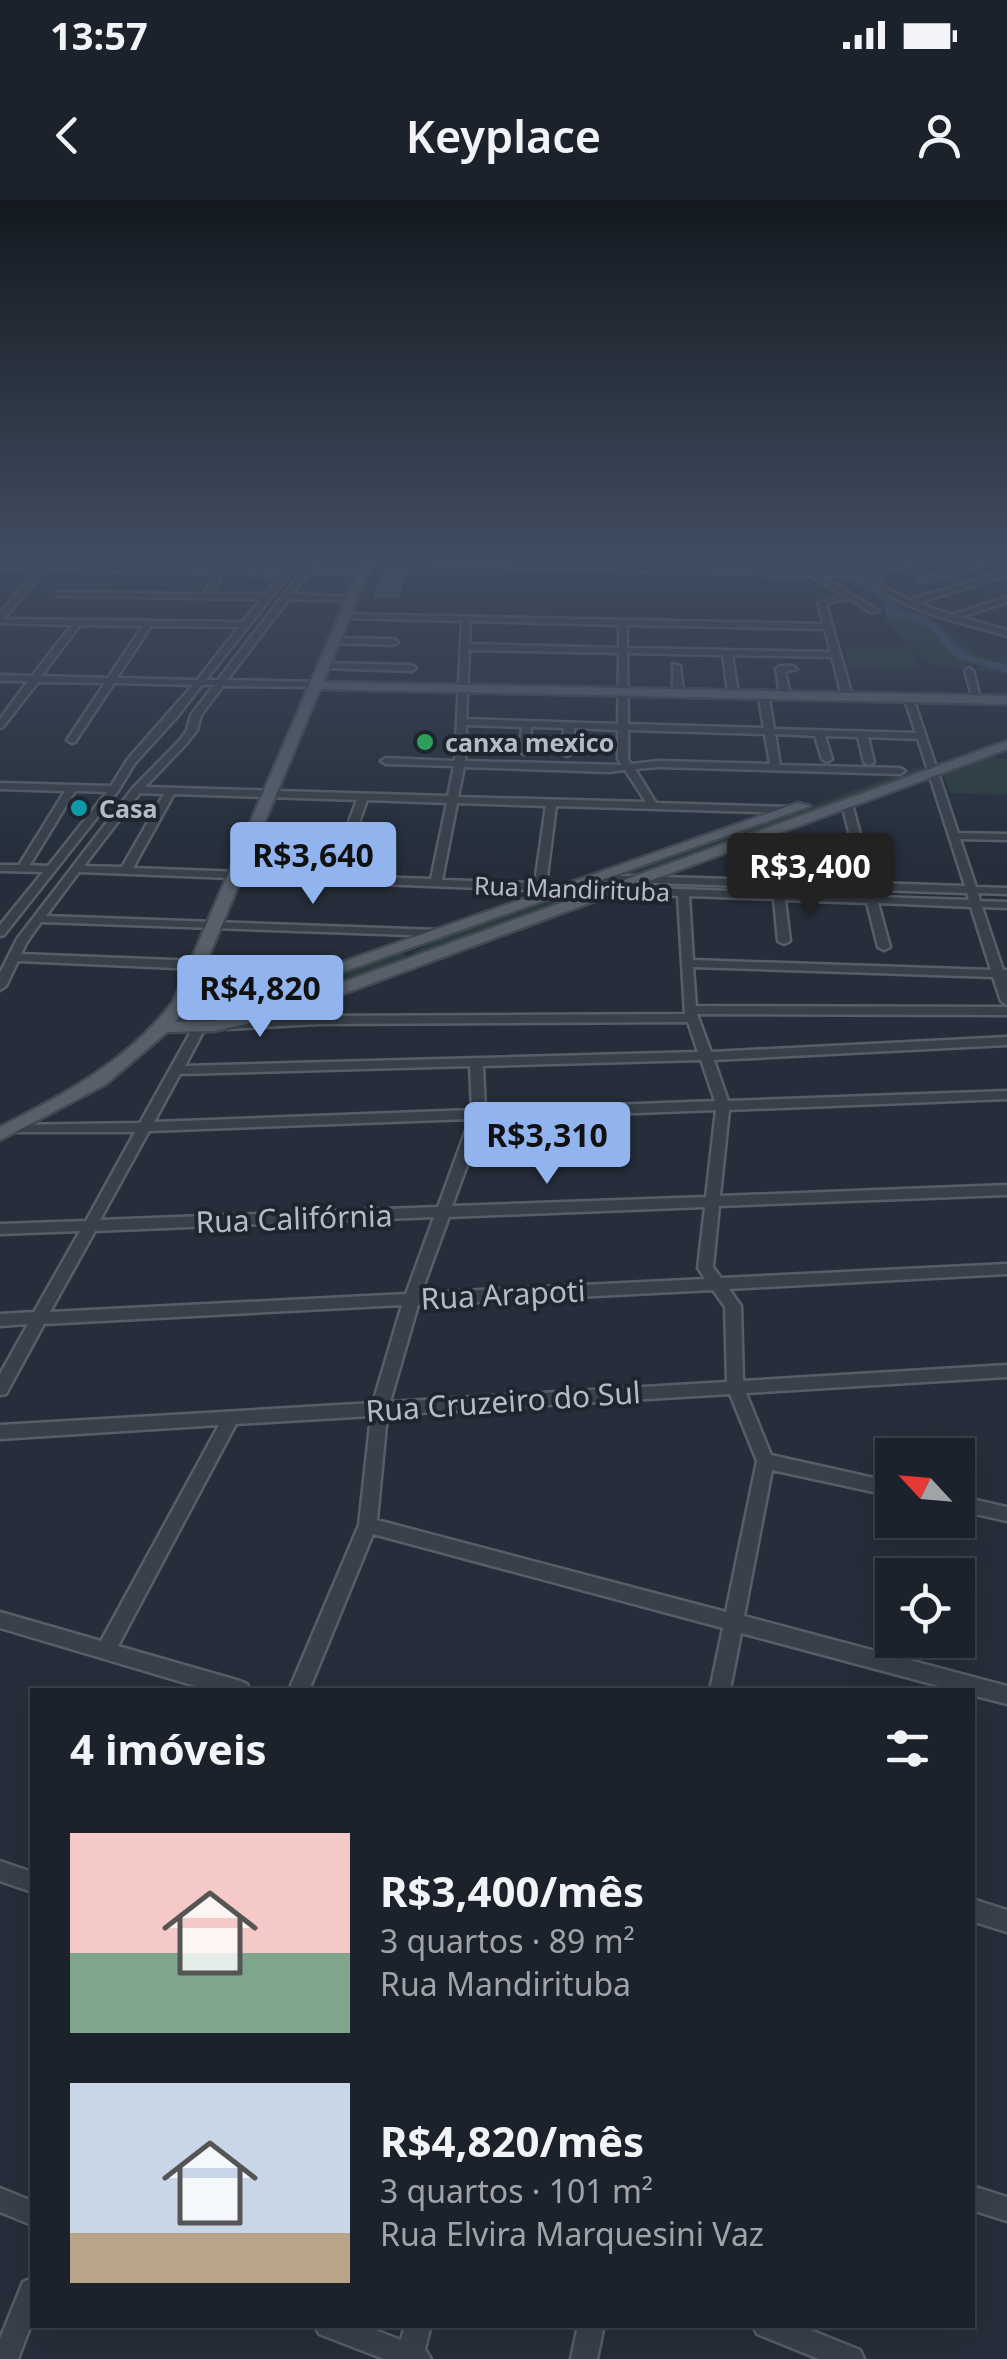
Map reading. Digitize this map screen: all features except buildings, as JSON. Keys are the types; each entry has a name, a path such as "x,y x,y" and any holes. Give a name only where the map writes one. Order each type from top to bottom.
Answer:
{"main road":[{"path":"6,1131 115,1070 166,1027 182,1003 328,657"},
{"path":"316,684 1007,700"},
{"path":"207,1026 208,1015 223,1006 414,944 643,880 676,881 1007,732"},
{"path":"166,1027 207,1026 295,1006 414,944 547,888 575,886 900,770 1007,745"},
{"path":"280,989 294,992 295,1006"},
{"path":"182,1003 223,1006"}],"street":[{"path":"0,725 53,657"},
{"path":"72,740 127,657"},
{"path":"0,933 6,917 26,901 114,790 140,749 220,657"},
{"path":"436,882 456,800 466,657"},
{"path":"623,657 623,759 654,806"},
{"path":"728,657 732,692"},
{"path":"836,657 847,696"},
{"path":"0,986 40,918 137,790 184,741 196,715 239,658"},
{"path":"324,666 412,668"},
{"path":"676,666 678,691"},
{"path":"785,694 780,668 794,669"},
{"path":"968,671 978,700"},
{"path":"0,678 316,684"},
{"path":"763,693 776,766"},
{"path":"909,697 971,890 1003,974 1007,1000"},
{"path":"186,700 180,716 196,715"},
{"path":"464,722 922,736"},
{"path":"524,751 528,725"},
{"path":"566,752 569,727"},
{"path":"819,733 826,759"},
{"path":"862,734 866,765 880,778"},
{"path":"386,761 630,767 866,765 900,770"},
{"path":"0,786 114,790"},
{"path":"22,869 72,788"},
{"path":"137,790 790,810"},
{"path":"126,870 171,791"},
{"path":"333,879 363,797"},
{"path":"547,888 550,803"},
{"path":"847,804 884,947"},
{"path":"101,806 115,810 106,830"},
{"path":"755,809 769,812 771,817"},
{"path":"954,836 1007,837"},
{"path":"0,868 52,869"},
{"name":"Rua Mandirituba","path":"78,869 547,888"},
{"name":"Rua Mandirituba","path":"597,878 643,880"},
{"path":"676,881 691,1014 723,1105 704,1268 733,1306 735,1386 764,1462 720,1688"},
{"name":"Rua Mandirituba","path":"575,886 615,890 676,881 779,896 1007,905"},
{"name":"Rua Mandirituba","path":"709,888 868,886 1007,891"},
{"path":"779,896 784,941"},
{"path":"26,901 33,908 49,907"},
{"path":"40,918 214,924 414,944"},
{"path":"14,957 198,965"},
{"path":"687,963 1003,974"},
{"path":"295,1006 302,1015 319,1020"},
{"path":"0,1390 175,1070 207,1026 319,1020 1007,1011"},
{"path":"175,1070 706,1056 1007,1041"},
{"path":"300,1688 368,1526 380,1408 412,1298 479,1114 476,1062"},
{"path":"6,1131 1007,1095"},
{"path":"48,1109 60,1127"},
{"name":"Rua Califórnia","path":"0,1230 1007,1190"},
{"name":"Rua Arapoti","path":"0,1320 1007,1268"},
{"name":"Rua Cruzeiro do Sul","path":"0,1432 1007,1370"},
{"path":"105,1651 232,1417"},
{"path":"764,1462 875,1485"},
{"path":"975,1507 1007,1514"},
{"path":"368,1526 1007,1695"},
{"path":"0,1620 233,1688"},
{"path":"0,1871 30,1881"},
{"path":"975,1911 1007,1921"},
{"path":"975,2199 1007,2210"},
{"path":"0,2200 30,2212"},
{"path":"6,2359 30,2297"},
{"path":"336,2328 412,2358 417,2328"},
{"path":"584,2359 590,2328"},
{"path":"773,2328 850,2359"}],"shaded area":[{"path":"846,657 916,657 920,668 848,667"},
{"path":"922,657 1007,657 1007,674 931,665"},
{"path":"989,757 1007,759 1007,795 950,793 943,774"},
{"path":"921,766 923,772 638,878 618,876"},
{"path":"576,891 599,893 418,955 413,952 446,936"},
{"path":"402,951 408,958 307,998 296,988"}],"waterway":[{"path":"967,657 1007,669"}],"place":[{"name":"canxa mexico","path":"425,742"},
{"name":"Casa","path":"79,808"}]}
